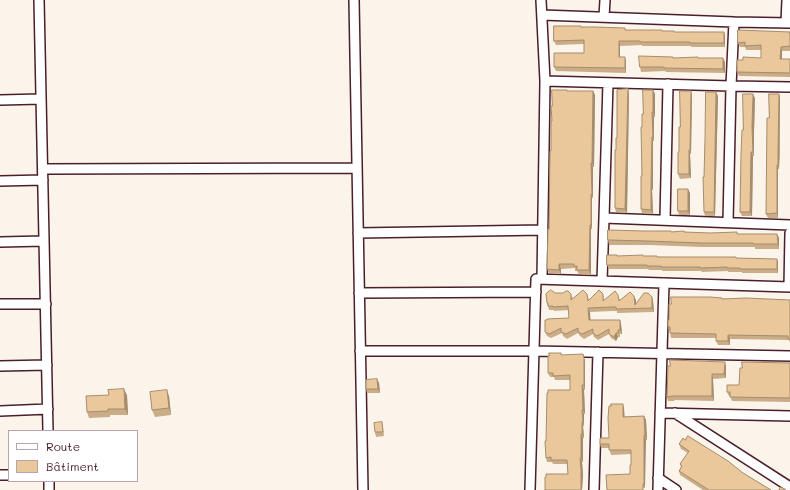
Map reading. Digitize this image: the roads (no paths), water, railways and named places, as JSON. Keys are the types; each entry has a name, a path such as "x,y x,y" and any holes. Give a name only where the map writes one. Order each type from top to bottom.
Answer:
{"street":[{"path":"39,0 48,430"},
{"path":"354,0 363,490"},
{"path":"541,0 545,81 542,279"},
{"path":"604,17 605,0"},
{"path":"542,15 788,23 787,0"},
{"path":"728,222 734,22"},
{"path":"545,81 790,87"},
{"path":"602,281 608,83"},
{"path":"665,220 668,84"},
{"path":"0,100 41,99"},
{"path":"43,169 357,168"},
{"path":"0,180 43,180"},
{"path":"604,218 790,225"},
{"path":"358,233 543,230"},
{"path":"530,490 536,279 789,287 790,233"},
{"path":"0,242 44,240"},
{"path":"658,490 664,283"},
{"path":"359,293 536,292"},
{"path":"0,304 46,304"},
{"path":"360,351 534,351 790,356"},
{"path":"594,490 598,352"},
{"path":"0,366 47,365"},
{"path":"0,411 48,410"},
{"path":"660,412 790,416"},
{"path":"675,413 790,487"},
{"path":"658,478 676,490"}]}
